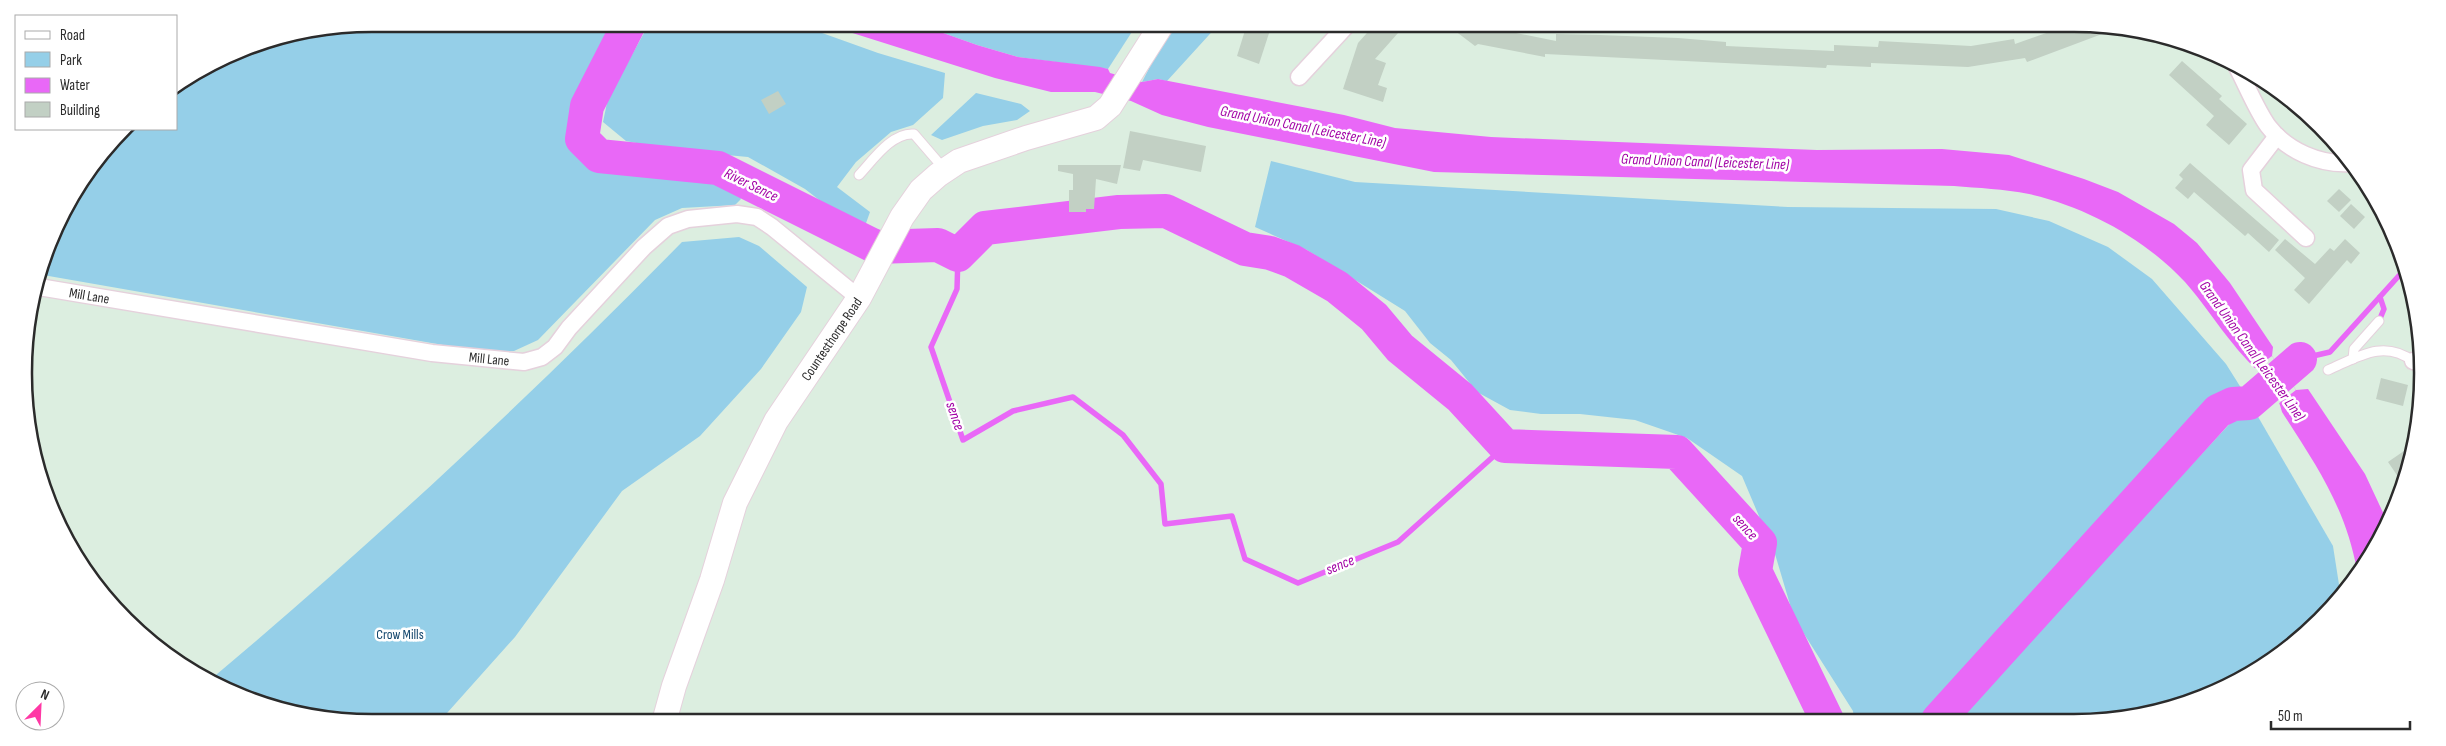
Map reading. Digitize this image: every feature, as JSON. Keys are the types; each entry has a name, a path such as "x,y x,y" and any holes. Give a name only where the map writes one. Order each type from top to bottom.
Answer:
{"street":[{"name":"Countesthorpe Road","path":"666,714 674,686 712,580 735,503 776,421 858,298 902,217 921,190 959,161 1016,141 1096,118 1110,106 1157,32"},
{"path":"1299,77 1341,32"},
{"path":"2248,81 2268,125 2277,136 2305,156 2341,164"},
{"path":"2277,136 2251,170 2254,190 2306,238"},
{"name":"Mill Lane","path":"43,288 432,353 524,362 542,357 555,347 569,328 644,247 668,226 688,219 737,214 757,217 772,227 858,298"}],"lane":[{"path":"859,175 892,141 907,133 914,134 946,170"},
{"path":"2353,359 2354,349 2378,321"},
{"path":"2328,370 2378,349 2402,353 2413,360"}],"green space":[{"path":"615,32 593,67 581,95 577,110 579,146 607,163 623,168 707,178 717,181 735,191 741,199 735,205 682,208 655,220 538,340 514,351 483,352 47,276 58,243 78,203 117,148 134,130 178,130 178,94 203,78 243,58 285,44 329,35 351,33"},
{"path":"645,32 819,32 878,53 945,73 943,98 913,125 891,132 856,162 837,187 870,212 865,226 853,226 805,189 748,157 673,150 626,141 603,122 608,98"},
{"path":"940,32 1132,32 1108,69 1018,57"},
{"path":"1168,32 1212,32 1167,81 1158,79 1142,82"},
{"path":"976,93 1021,104 1030,111 1017,120 983,126 942,140 931,135"},
{"path":"1271,161 1355,182 1788,207 1996,209 2049,221 2108,247 2152,279 2226,364 2243,391 2210,403 1929,714 1853,714 1794,618 1775,554 1742,476 1687,438 1635,420 1580,414 1541,414 1510,410 1477,392 1451,360 1430,343 1405,311 1307,250 1255,227"},
{"name":"Crow Mills","path":"739,237 759,246 807,287 801,312 761,369 700,436 622,491 515,637 446,714 373,714 329,711 285,702 243,688 216,675 332,575 451,467 568,356 682,242"},
{"path":"2257,415 2333,546 2339,585 2329,598 2298,629 2243,668 2203,688 2161,702 2117,711 2095,713 1961,714 2236,417"}],"water":[{"name":"Grand Union Canal (Leicester Line)","path":"849,32 940,32 1018,57 1100,67 1108,69 1110,73 1142,82 1158,79 1344,115 1395,128 1491,137 1817,150 1942,149 2009,155 2118,192 2174,224 2197,243 2230,283 2273,347 2272,356 2296,390 2308,389 2365,474 2383,513 2355,563 2345,526 2328,487 2282,412 2274,393 2262,376 2240,353 2192,290 2169,266 2133,239 2093,216 2051,200 2010,191 1954,186 1434,172 1208,127 1162,115 1131,101 1095,92 1051,92 995,78"}],"pier":[{"path":"2272,356 2296,390 2278,404 2254,369"}],"building":[{"path":"1244,32 1269,32 1259,64 1237,56"},
{"path":"1368,32 1399,32 1375,59 1386,63 1378,85 1387,88 1383,102 1343,89 1358,43"},
{"path":"1457,32 1511,32 1556,41 1556,34 1678,38 1726,42 1726,46 1834,51 1834,45 1878,47 1879,41 1971,46 2014,39 2015,44 2049,32 2103,34 2027,62 2025,58 1968,67 1871,63 1871,67 1827,65 1826,68 1545,54 1545,57 1478,44 1475,46"},
{"path":"2182,61 2222,96 2219,99 2247,124 2229,145 2206,125 2214,116 2169,75"},
{"path":"778,91 786,104 769,114 761,100"},
{"path":"1130,131 1206,146 1201,172 1143,160 1140,171 1123,168"},
{"path":"2190,163 2279,240 2269,252 2248,233 2245,236 2194,192 2188,199 2175,188 2183,179 2179,175"},
{"path":"1058,165 1121,165 1117,184 1096,179 1094,209 1086,209 1086,212 1069,212 1069,190 1073,190 1073,174 1058,171"},
{"path":"2339,189 2351,200 2339,212 2327,201"},
{"path":"2351,204 2365,217 2354,229 2340,216"},
{"path":"2285,239 2315,264 2330,248 2334,251 2345,239 2360,253 2351,264 2347,260 2309,304 2294,290 2305,278 2275,250"},
{"path":"2381,378 2408,385 2403,406 2376,399"},
{"path":"2404,451 2397,475 2388,462"}],"waterway":[{"name":"River Sence","path":"625,32 587,106 582,139 599,156 718,168 876,247 938,245 958,255 985,228 1119,212 1166,211 1245,249 1270,253 1292,261 1337,287 1374,317 1400,348 1460,397 1505,446 1677,452 1760,543 1755,571 1824,714"},
{"name":"sence","path":"958,255 957,289 931,347 963,440 1013,411 1073,397 1123,435 1161,484 1165,524 1232,516 1245,559 1298,583 1398,542 1505,446"},
{"path":"2300,359 2330,352 2399,276"},
{"path":"2379,321 2384,309 2380,297"},
{"name":"Grand Union Canal (Leicester Line)","path":"1943,714 2218,411 2233,404 2249,403 2300,359"}]}
